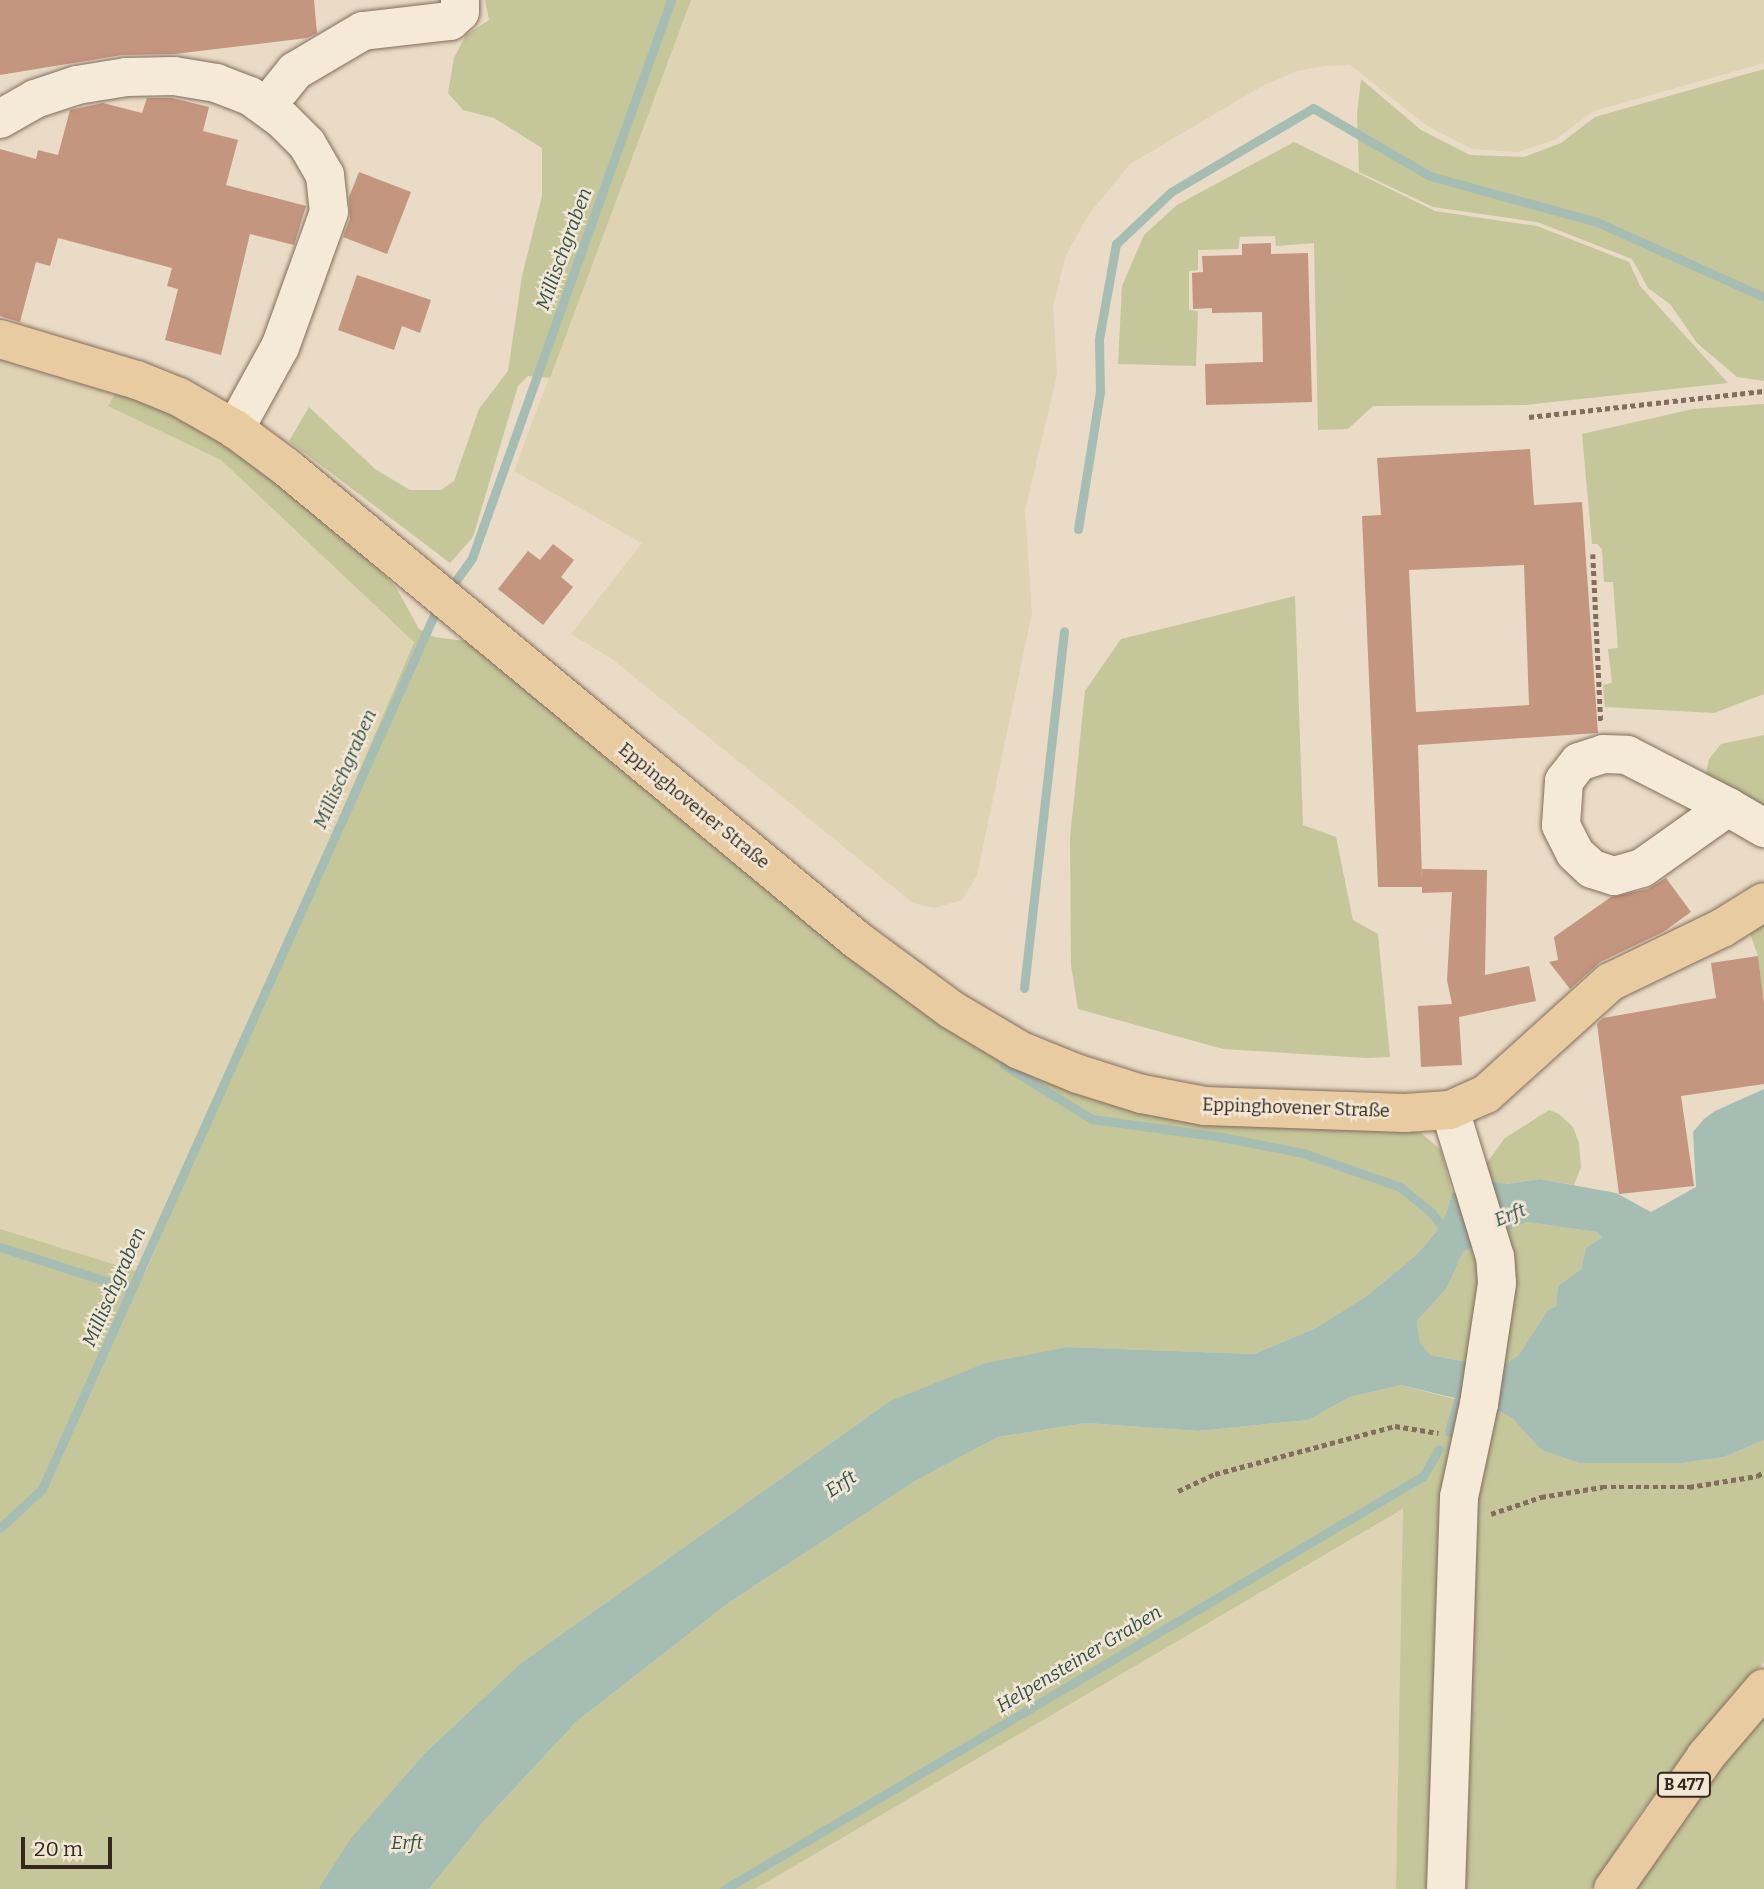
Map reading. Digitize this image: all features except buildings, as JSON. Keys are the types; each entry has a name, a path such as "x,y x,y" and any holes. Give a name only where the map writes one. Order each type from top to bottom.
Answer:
{"main road":[{"name":"Eppinghovener Straße","path":"0,339 137,380 179,397 234,429 286,467 857,940 952,1010 1019,1050 1078,1074 1142,1094 1205,1106 1405,1113 1450,1110"},
{"path":"1450,1110 1486,1094 1504,1080 1609,982 1722,928 1764,902"},
{"name":"B 477","path":"1613,1889 1706,1756 1764,1688"}],"street":[{"path":"266,107 295,71 363,31 450,21 460,12 460,0"},
{"path":"0,119 35,99 78,85 151,76 197,78 250,96 297,132 313,153 325,175 330,201 320,242 280,346 234,429"},
{"path":"1727,807 1642,868 1614,876 1592,869 1575,853 1561,825 1560,803 1563,781 1579,762 1603,754 1627,755 1727,807 1764,828"},
{"path":"1446,1889 1457,1525 1469,1442 1486,1365 1497,1283 1495,1257 1469,1164 1450,1110"}],"path":[{"path":"1529,417 1764,391"},
{"path":"1592,554 1603,754"},
{"path":"1178,1491 1215,1474 1395,1426 1469,1442"},
{"path":"1457,1525 1541,1497 1602,1487 1689,1487 1758,1476 1764,1472"}],"shaded area":[{"path":"691,0 1764,0 1764,63 1594,111 1554,140 1518,152 1472,149 1426,125 1350,65 1325,66 1297,71 1262,86 1130,164 1089,214 1066,255 1053,306 1057,374 1025,511 1032,613 977,875 962,900 934,908 913,903 612,659 571,634 642,543 514,471"},
{"path":"0,355 117,390 109,406 221,460 414,641 145,1275 0,1229"},
{"path":"1404,1509 1396,1889 755,1889"}],"green space":[{"path":"485,0 691,0 550,378 528,376 518,386 473,537 450,563 289,441 309,407 375,469 410,490 441,490 454,481 479,409 508,371 522,276 542,196 542,148 494,118 463,110 448,93 454,58 466,35 489,20"},
{"path":"1764,69 1764,381 1737,377 1697,343 1670,304 1648,288 1632,259 1537,222 1433,207 1359,172 1357,115 1361,79 1421,130 1470,155 1524,157 1561,143 1595,117"},
{"path":"1294,142 1435,211 1537,226 1629,262 1640,286 1728,383 1525,405 1373,406 1348,429 1318,430 1314,243 1276,246 1275,236 1240,237 1238,249 1198,250 1198,270 1189,271 1189,310 1198,311 1196,366 1118,364 1122,286 1144,235 1177,205"},
{"path":"117,390 146,401 230,445 358,546 397,589 419,629 434,637 464,641 486,651 1011,1060 1421,1133 1441,1150 1452,1193 1447,1211 1436,1232 1416,1255 1368,1295 1316,1328 1254,1354 1068,1347 890,1401 521,1663 425,1753 353,1837 318,1889 0,1889 0,1229 145,1274 414,642 221,460 108,406"},
{"path":"1764,404 1764,694 1714,713 1605,707 1603,685 1612,683 1608,649 1618,648 1613,582 1604,582 1602,549 1597,544 1592,544 1582,434 1693,409"},
{"path":"1295,596 1303,825 1336,837 1353,920 1378,934 1390,1057 1366,1058 1223,1049 1078,1009 1071,965 1070,838 1085,691 1121,639"},
{"path":"1764,735 1764,812 1704,782 1709,759 1721,744"},
{"path":"1764,913 1764,1003 1758,956 1747,925"},
{"path":"1549,1110 1559,1114 1573,1127 1579,1143 1581,1167 1574,1185 1540,1179 1505,1184 1491,1181 1486,1164 1505,1138"},
{"path":"1528,1222 1596,1232 1602,1237 1586,1248 1581,1269 1558,1286 1556,1306 1548,1310 1519,1356 1499,1368 1507,1231"},
{"path":"1475,1246 1481,1263 1473,1363 1429,1355 1420,1343 1417,1321 1447,1288 1463,1252"},
{"path":"1401,1385 1466,1402 1434,1889 1396,1889 1403,1509 755,1889 429,1889 484,1821 576,1722 727,1604 915,1481 998,1437 1086,1423 1198,1431 1308,1420 1350,1397"},
{"path":"1492,1407 1512,1418 1541,1450 1579,1463 1682,1463 1724,1457 1764,1440 1764,1662 1691,1747 1641,1812 1591,1889 1458,1889 1468,1550"},
{"path":"1764,1715 1764,1889 1634,1889 1719,1768"}],"water":[{"name":"Erft","path":"1764,1089 1764,1440 1724,1457 1682,1463 1579,1463 1541,1450 1512,1418 1492,1407 1401,1385 1350,1397 1308,1420 1198,1431 1086,1423 998,1437 915,1481 727,1604 576,1722 484,1821 429,1889 318,1889 352,1837 425,1753 521,1663 890,1401 986,1363 1068,1347 1254,1354 1316,1328 1368,1295 1416,1255 1436,1232 1447,1211 1452,1193 1491,1181 1506,1184 1540,1179 1616,1193 1651,1212 1696,1187 1693,1132 1715,1111","holes":["1527,1222 1596,1232 1602,1237 1586,1248 1581,1269 1558,1286 1556,1306 1548,1310 1519,1355 1499,1368 1430,1355 1420,1343 1417,1321 1447,1288 1463,1252"]}],"waterway":[{"name":"Millischgraben","path":"449,590 472,558 671,0"},
{"path":"1078,529 1100,392 1099,339 1116,244 1171,192 1313,108 1430,176 1597,222 1764,297"},
{"name":"Millischgraben","path":"0,1528 42,1489 439,604"},
{"path":"1024,988 1064,631"},
{"path":"1004,1065 1092,1119 1222,1137 1303,1153 1400,1187 1431,1212 1446,1232"},
{"path":"0,1247 131,1289"},
{"name":"Helpensteiner Graben","path":"1449,1432 1461,1390"},
{"name":"Helpensteiner Graben","path":"725,1889 1423,1476 1439,1449"}]}
